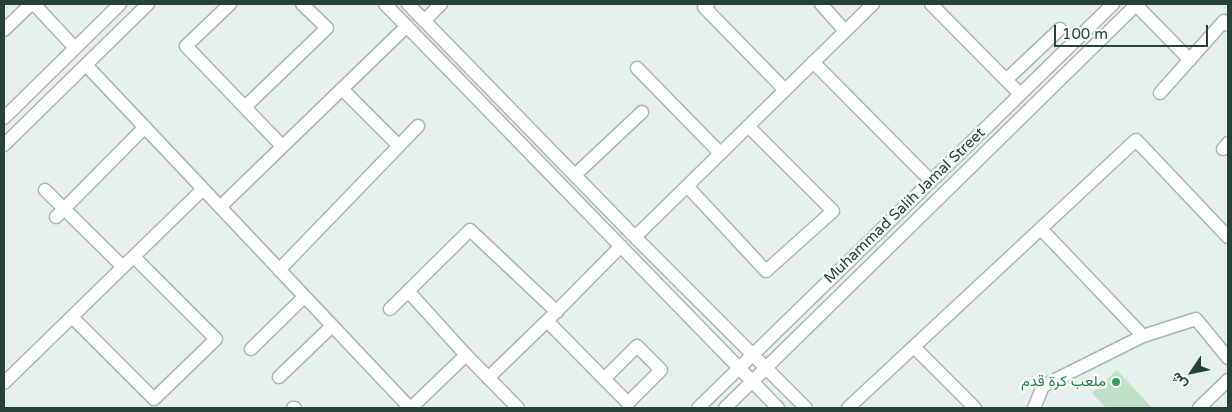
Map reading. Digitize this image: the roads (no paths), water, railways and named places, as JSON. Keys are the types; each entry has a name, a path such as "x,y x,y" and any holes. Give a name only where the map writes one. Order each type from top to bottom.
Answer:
{"street":[{"path":"4,118 120,4"},
{"path":"4,146 148,4"},
{"path":"230,4 186,46 282,146"},
{"path":"244,107 327,28 302,4"},
{"path":"385,4 778,408"},
{"path":"408,4 635,237 806,408"},
{"path":"424,21 441,4"},
{"path":"708,4 704,7 785,90"},
{"path":"821,4 845,30"},
{"path":"635,237 872,4"},
{"path":"931,4 1020,94"},
{"name":"Muhammad Salih Jamal Street","path":"698,408 1113,4"},
{"path":"1136,4 1190,60"},
{"name":"Muhammad Salih Jamal Street","path":"726,408 1136,4"},
{"path":"4,30 37,5 75,48"},
{"path":"1160,93 1224,21 1228,25"},
{"path":"220,206 407,26"},
{"path":"1006,80 1060,29"},
{"path":"814,62 931,181"},
{"path":"86,65 411,408 466,355"},
{"path":"637,68 720,153"},
{"path":"342,89 399,146"},
{"path":"574,175 642,112"},
{"path":"279,270 418,126"},
{"path":"687,186 766,271 833,211 748,126"},
{"path":"60,213 145,127"},
{"path":"848,408 1136,140 1228,237"},
{"path":"4,383 203,189"},
{"path":"45,190 60,213 123,267"},
{"path":"1041,229 1144,336"},
{"path":"390,309 470,230 557,312"},
{"path":"488,378 548,321 621,246"},
{"path":"72,317 154,399 216,339 134,256"},
{"path":"408,291 466,355 518,408"},
{"path":"250,349 304,297"},
{"path":"1034,408 1043,386 1144,336 1196,319 1228,358"},
{"path":"548,321 604,379 628,403 661,370 638,346 604,379"},
{"path":"279,378 332,326"},
{"path":"914,347 975,408"},
{"path":"1199,408 1228,380"}],"place":[{"name":"ملعب كرة قدم","path":"1116,382"}]}
